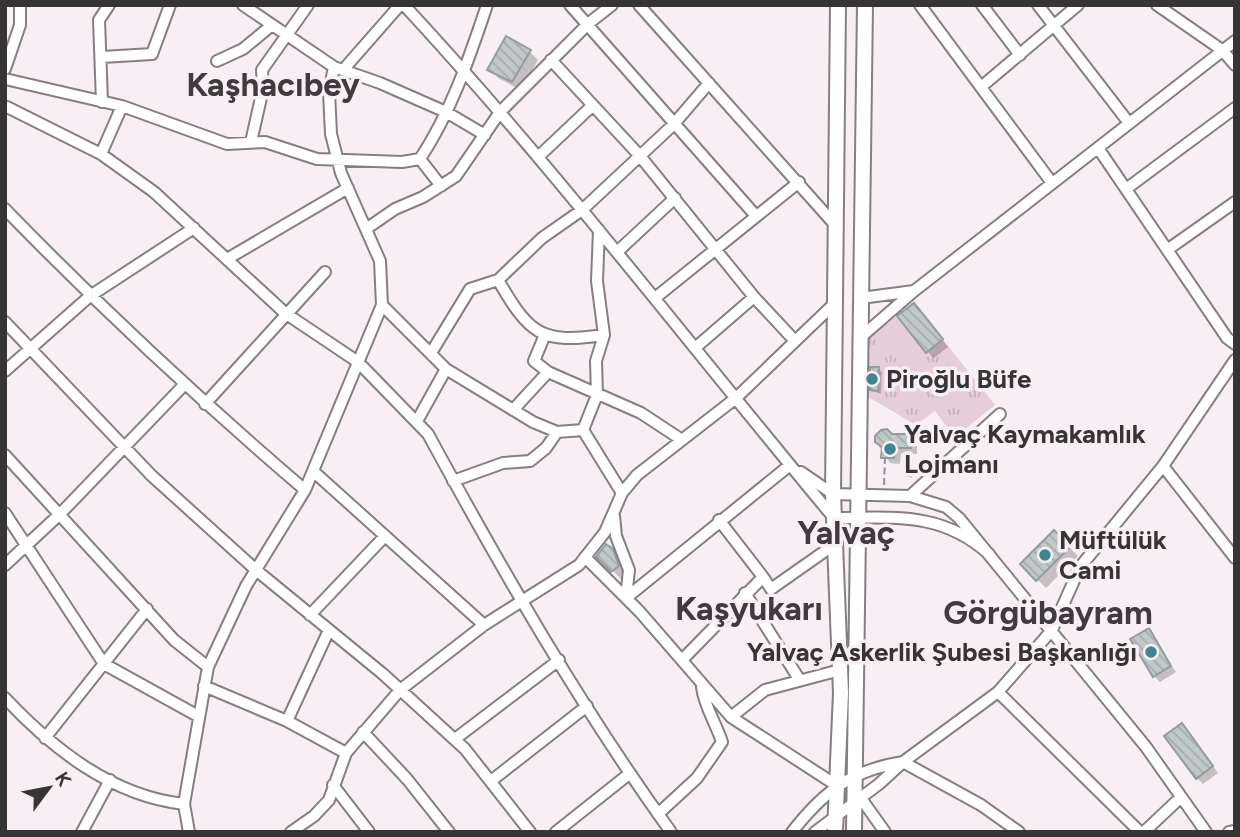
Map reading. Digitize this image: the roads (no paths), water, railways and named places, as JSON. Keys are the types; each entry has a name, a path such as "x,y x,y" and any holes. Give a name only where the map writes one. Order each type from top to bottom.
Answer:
{"main road":[{"path":"834,824 840,670 834,518 838,5"},
{"path":"855,832 859,798 855,773 865,5"}],"street":[{"path":"5,69 20,25 20,5"},
{"path":"102,102 99,20 109,5"},
{"path":"102,57 152,54 170,5"},
{"path":"243,5 338,69 446,112 485,135"},
{"path":"251,142 263,89 262,71 308,5"},
{"path":"189,832 184,804 208,667 256,570 306,490 382,305 380,261 337,158 331,134 329,92 338,69 402,5 465,71 582,209 834,518 934,522 959,531 989,554"},
{"path":"420,159 465,71 487,5"},
{"path":"570,5 589,23 673,125 756,216"},
{"path":"366,229 394,209 456,176 500,112 589,23 612,5"},
{"path":"639,5 837,227"},
{"path":"920,5 1052,183"},
{"path":"982,5 1020,55"},
{"path":"1038,5 1129,123"},
{"path":"981,87 1079,5"},
{"path":"1157,5 1222,50 1235,65"},
{"path":"217,61 243,49 272,25"},
{"path":"861,337 914,291 1235,41"},
{"path":"551,60 640,156 754,297 795,341"},
{"path":"5,79 122,106 227,144 265,142 317,159 402,162 420,159"},
{"path":"431,353 470,289 498,280 542,237 582,209 673,125 709,83"},
{"path":"6,105 101,154 154,192 285,313 358,362 417,421 428,434 522,602 629,774 668,831"},
{"path":"101,154 122,106"},
{"path":"538,157 592,106"},
{"path":"1126,189 1235,108"},
{"path":"1098,148 1227,338 1235,344"},
{"path":"420,159 441,186"},
{"path":"655,298 799,182"},
{"path":"227,259 348,188"},
{"path":"617,252 675,198"},
{"path":"1167,250 1235,202"},
{"path":"5,209 90,296 184,385 306,490"},
{"path":"5,370 90,296 194,228"},
{"path":"583,430 597,395 596,361 604,335 597,281 598,230"},
{"path":"205,404 325,272"},
{"path":"498,280 516,311 544,337 577,339 604,335"},
{"path":"861,298 914,291"},
{"path":"695,348 754,297"},
{"path":"291,832 314,816 329,800 346,753 400,690 484,625 522,602 585,557 605,532 622,493 637,475 736,398 835,302"},
{"path":"382,305 446,369 513,410 557,432 583,430"},
{"path":"5,322 152,476 256,570 400,690 454,739 530,832"},
{"path":"544,337 534,360 548,372 641,413 682,440"},
{"path":"815,832 834,824 859,798 903,762 998,692 1052,630 1080,567 1163,466 1235,360"},
{"path":"417,421 446,369"},
{"path":"513,410 548,372"},
{"path":"5,565 60,514 184,385"},
{"path":"910,496 1000,414"},
{"path":"583,430 622,493"},
{"path":"453,481 503,463 530,461 546,448 557,432"},
{"path":"5,455 174,640 208,667"},
{"path":"790,465 834,494 910,496 946,508 973,532 1146,747 1206,832"},
{"path":"626,598 790,465"},
{"path":"1163,466 1235,558"},
{"path":"313,471 484,625"},
{"path":"614,512 615,536 629,570 626,598"},
{"path":"5,513 104,664 198,716"},
{"path":"719,520 771,589 835,544"},
{"path":"310,615 385,536"},
{"path":"585,557 683,659 702,687 731,717 836,785"},
{"path":"683,659 764,577"},
{"path":"746,593 799,679"},
{"path":"45,738 147,609"},
{"path":"287,721 329,630"},
{"path":"454,739 559,660"},
{"path":"731,717 765,690 840,670"},
{"path":"204,686 287,721 346,753"},
{"path":"658,814 696,778 722,743 716,722 703,699 702,687"},
{"path":"998,692 1142,832 1181,797"},
{"path":"5,698 45,738 85,768 158,801 184,804"},
{"path":"491,781 587,706"},
{"path":"363,732 439,816 449,832"},
{"path":"792,832 836,785 855,773 903,762 981,806 1019,832"},
{"path":"556,832 629,774"},
{"path":"82,832 110,780"},
{"path":"333,785 369,832"},
{"path":"859,798 886,832"},
{"path":"1229,832 1235,831"}],"place":[{"name":"Piroğlu Büfe","path":"872,379"},
{"name":"Yalvaç Kaymakamlık Lojmanı","path":"890,449"},
{"name":"Müftülük Cami","path":"1045,555"},
{"name":"Yalvaç Askerlik Şubesi Başkanlığı","path":"1151,652"}],"district":[{"name":"Kaşhacıbey","path":"273,84"},
{"name":"Yalvaç","path":"846,532"},
{"name":"Kaşyukarı","path":"749,608"},
{"name":"Görgübayram","path":"1048,612"}]}
